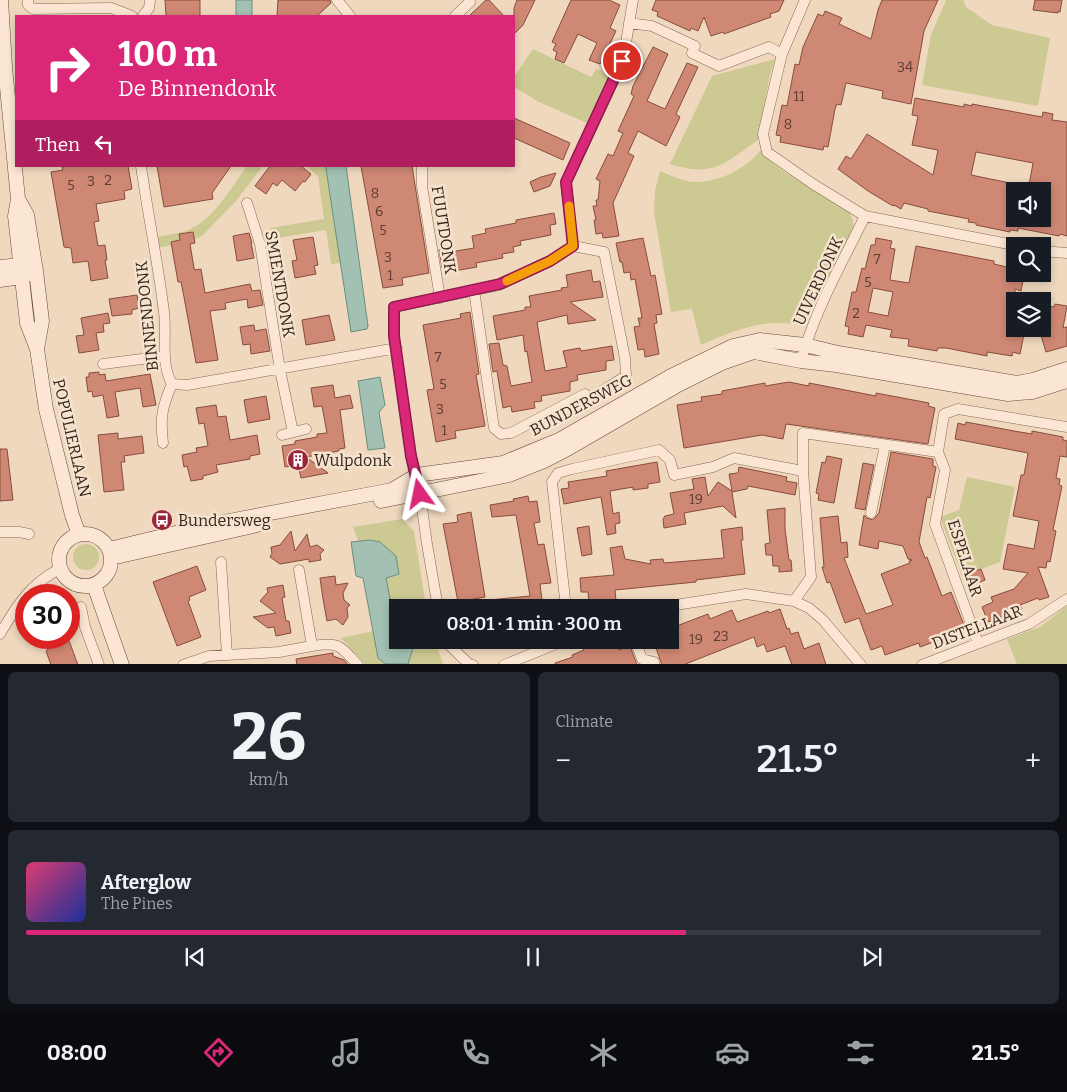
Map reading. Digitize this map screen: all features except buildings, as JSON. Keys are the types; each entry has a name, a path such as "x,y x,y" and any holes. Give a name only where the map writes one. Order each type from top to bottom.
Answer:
{"street":[{"name":"POPULIERLAAN","path":"0,0 18,199 15,216 27,323 36,349 46,409 72,515 79,535"},
{"path":"28,0 28,6 33,9 111,8 129,15"},
{"path":"144,15 149,8 150,0"},
{"path":"337,0 349,15"},
{"path":"456,15 470,2 469,0"},
{"path":"573,246 566,182 622,61 633,0"},
{"path":"805,0 782,54 763,134 767,152 813,184 865,216 1006,244"},
{"path":"629,24 652,26 695,46 692,53 719,66 769,47 782,54"},
{"name":"BINNENDONK","path":"141,167 162,295 166,339 165,356 168,377 172,384 187,385 396,348"},
{"name":"FUUTDONK","path":"422,167 422,186 440,298"},
{"name":"POPULIERLAAN","path":"18,199 27,215 36,271 42,321 36,349"},
{"name":"SMIENTDONK","path":"247,204 260,244 280,370"},
{"name":"UIVERDONK","path":"801,361 805,345 822,303 865,216"},
{"path":"436,599 425,536 417,474 411,456 394,336 394,307 500,284 550,261 573,246 604,252 625,358 626,376 590,400 585,394 510,433 501,434 494,428 474,290"},
{"path":"1051,252 1067,253"},
{"path":"0,267 21,271 36,271"},
{"path":"0,280 21,271"},
{"name":"BUNDERSWEG","path":"110,553 213,524 392,490 417,474 503,463 559,440 671,376 733,346 760,340 805,345 838,353 1017,383 1067,369"},
{"name":"BUNDERSWEG","path":"110,553 420,494 509,475 544,461 569,448 678,385 722,364 754,352 1008,394 1032,392 1067,381"},
{"path":"103,364 165,356"},
{"path":"280,370 293,432"},
{"path":"163,443 160,422 165,401 172,384"},
{"name":"ESPELAAR","path":"978,643 935,524 945,470 938,452 944,414 958,409 1067,428"},
{"path":"282,435 306,429"},
{"path":"794,601 811,577 803,470 803,433 938,452"},
{"path":"871,513 884,445"},
{"path":"565,599 552,482 558,473 659,450 670,460 674,475 713,467 734,458 803,470"},
{"path":"0,532 29,534"},
{"path":"88,534 96,537 104,542 110,553 110,566 107,574 94,585 78,585 64,576 60,568 59,560 65,544 71,538 79,535 88,534"},
{"path":"221,562 227,655"},
{"path":"0,634 15,608 32,587 45,576 60,568"},
{"path":"300,570 312,646"},
{"path":"94,585 122,664"},
{"path":"679,604 746,594 794,601 809,608 824,620 861,664"},
{"name":"DISTELLAAR","path":"922,664 1029,624 1067,599"},
{"path":"81,607 84,627 99,664"},
{"path":"183,664 209,656 279,652 332,643 342,648 358,664"},
{"path":"454,649 470,664"},
{"path":"504,664 543,649"},
{"path":"638,649 642,660 654,662 654,664"}],"shaded area":[{"path":"236,0 252,0 252,15 236,15"},
{"path":"946,0 963,0 966,7 992,25 1050,38 1038,106 922,85 931,35"},
{"path":"533,49 591,77 596,69 611,74 587,123 539,102 515,88 515,76"},
{"path":"775,59 770,74 758,140 727,161 708,169 685,168 670,164 712,76"},
{"path":"761,150 768,159 790,176 854,208 850,214 853,220 853,232 812,306 804,326 776,323 751,326 701,345 692,309 671,312 654,212 655,191 660,171 679,179 698,182 707,181 725,176 741,168"},
{"path":"246,167 262,167 235,202 202,236 191,241 157,248 156,237 186,231 196,226 221,203"},
{"path":"307,167 326,168 341,263 331,264 326,230 272,239 270,228 324,219 318,176"},
{"path":"325,167 346,167 367,329 351,332"},
{"path":"380,377 385,405 379,412 385,448 368,450 358,381"},
{"path":"967,477 1015,487 1000,562 962,576 940,517 959,510"},
{"path":"402,519 414,531 425,599 390,599 386,578 370,540 358,541 353,527"},
{"path":"370,540 380,542 396,556 399,574 386,578 390,599 389,649 413,649 408,664 385,664 378,658 363,578 356,576 351,542"},
{"path":"86,544 95,548 99,557 95,566 86,570 77,566 73,557 77,548"},
{"path":"1067,606 1067,664 1017,664 1007,639 1040,627"},
{"path":"373,631 378,658 385,664 365,664 341,638"},
{"path":"413,649 438,649 443,664 408,664"}],"slow traffic":[{"path":"507,281 550,261 573,246 569,206"}],"place":[{"name":"Wulpdonk","path":"298,460"},
{"name":"Bundersweg","path":"162,520"}],"route":[{"path":"420,494 417,474 411,456 394,336 394,307 500,284 550,261 573,246 566,182 622,61"}]}
